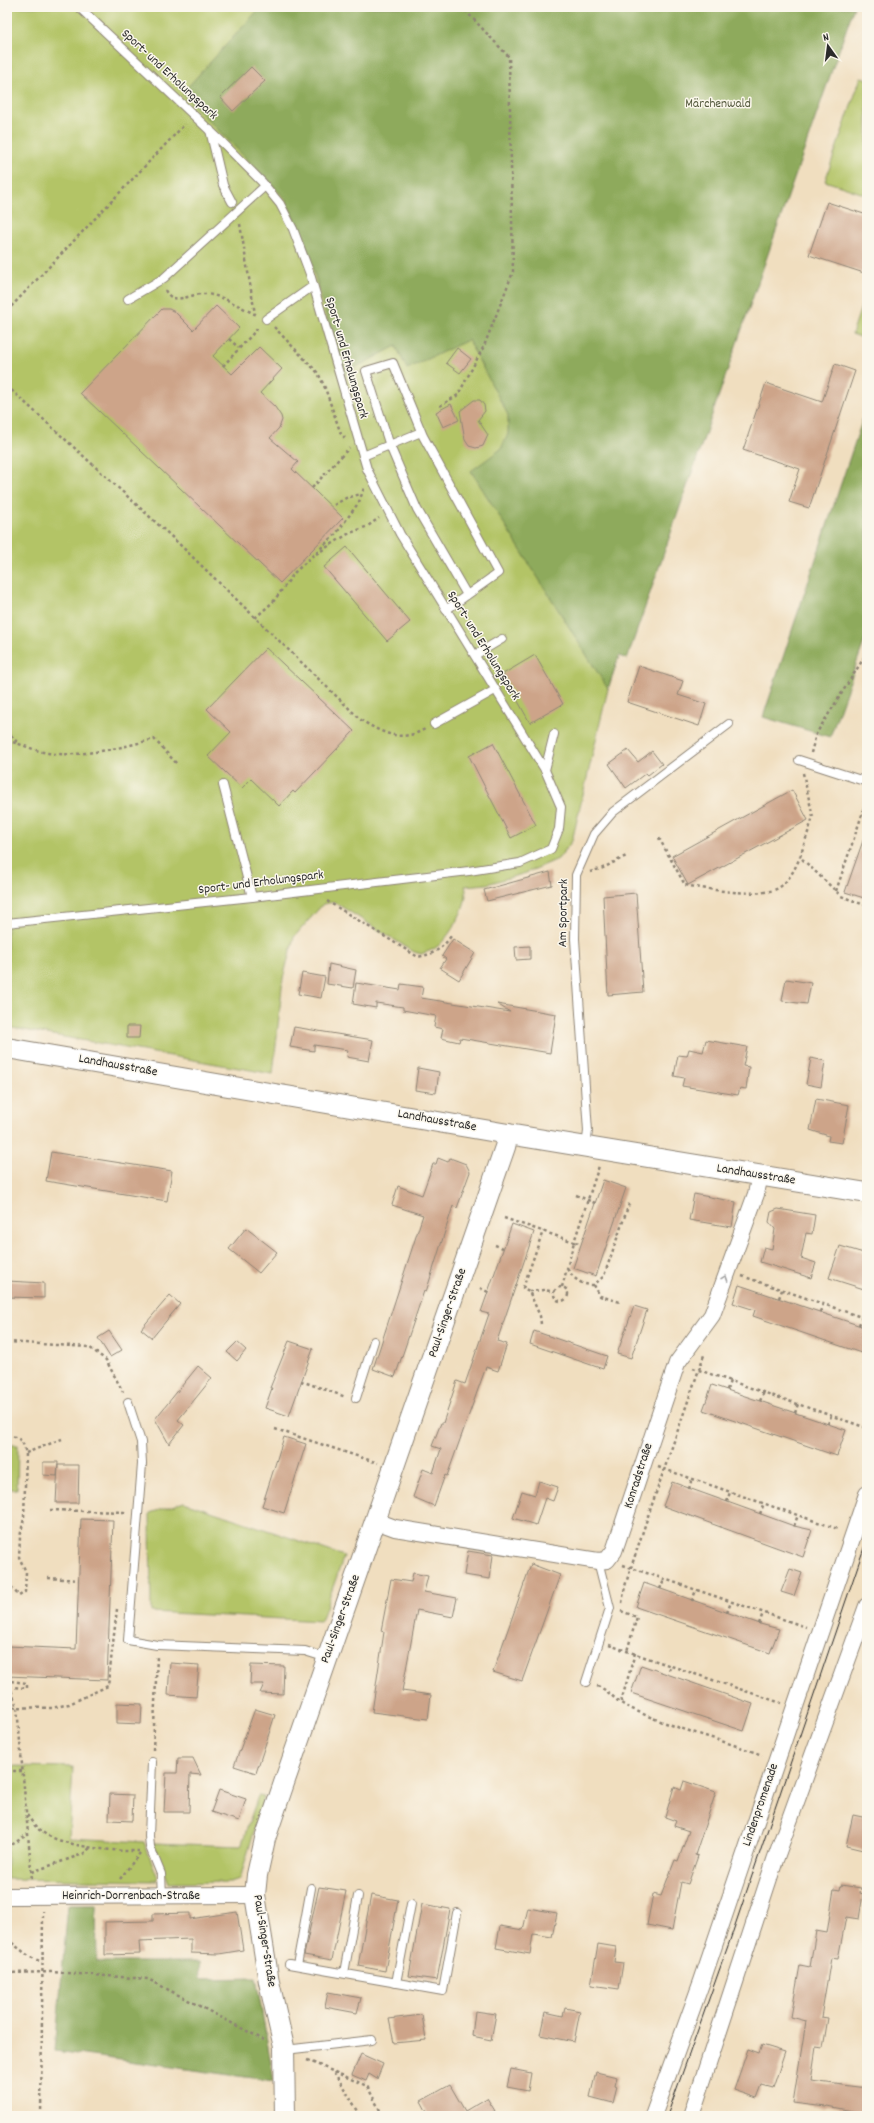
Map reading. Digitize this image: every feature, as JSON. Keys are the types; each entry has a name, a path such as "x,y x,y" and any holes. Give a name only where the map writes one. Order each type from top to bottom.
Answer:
{"street":[{"name":"Landhausstraße","path":"7,1048 508,1134 867,1193"},
{"name":"Paul-Singer-Straße","path":"285,2116 284,2050 269,1982 255,1895 257,1875 265,1840 505,1148 508,1134"},
{"name":"Konradstraße","path":"602,1561 614,1551 677,1363 712,1315 756,1194 760,1175"},
{"name":"Lindenpromenade","path":"653,2116 702,1981 867,1494"},
{"path":"376,1521 395,1528 602,1561"},
{"path":"690,2116 775,1860 867,1606"},
{"name":"Heinrich-Dorrenbach-Straße","path":"7,1896 255,1895"}],"lane":[{"name":"Sport- und Erholungspark","path":"7,922 252,897 315,888 469,871 520,863 551,849 556,839 560,818 558,797 545,770 446,610 388,510 369,474 363,456 355,442 313,286 293,229 280,204 265,186 194,114 79,7"},
{"path":"209,129 223,185 232,202"},
{"path":"128,299 161,281 265,186"},
{"path":"266,319 313,286"},
{"path":"446,610 498,573 421,432 393,363 366,371 390,446 417,509 467,595"},
{"path":"363,456 421,432"},
{"path":"475,655 502,639"},
{"path":"434,724 495,690"},
{"name":"Am Sportpark","path":"586,1147 588,1131 575,939 576,875 594,834 614,812 729,724"},
{"path":"545,770 554,734"},
{"path":"799,760 867,782"},
{"path":"223,785 252,897"},
{"path":"354,1399 374,1341"},
{"path":"128,1402 141,1442 142,1464 128,1640 157,1645 304,1651 327,1658"},
{"path":"586,1682 610,1608 602,1561"},
{"path":"152,1762 149,1836 151,1849 161,1874 162,1896"},
{"path":"311,1888 293,1964 396,1983 443,1991 457,1913"},
{"path":"344,1973 358,1896"},
{"path":"396,1983 411,1904"},
{"path":"284,2050 372,2040"}],"path":[{"path":"440,406 458,395 484,346 513,272 509,57 462,7"},
{"path":"7,310 194,114"},
{"path":"237,211 255,314"},
{"path":"161,281 166,292 171,297 176,299 205,294 215,296 266,319 318,373 326,388 342,434 355,442 312,488"},
{"path":"223,366 266,319"},
{"path":"229,339 239,348"},
{"path":"7,386 174,539 361,720 381,732 401,736 418,733 434,724"},
{"path":"255,618 273,602 295,572 340,529 359,502 369,474"},
{"path":"334,505 346,498 361,494"},
{"path":"311,558 348,534 368,526 388,510"},
{"path":"659,838 685,886 729,892 758,892 778,888 792,876 813,817 799,760 811,753 816,734 867,653"},
{"path":"7,731 18,743"},
{"path":"7,740 47,753 59,754 112,750 154,739 177,764"},
{"path":"836,891 867,800"},
{"path":"594,871 628,855"},
{"path":"800,857 841,896 867,906"},
{"path":"315,888 316,894 418,957 431,954 441,949 452,936"},
{"path":"543,1231 523,1288 529,1291 544,1290 555,1292 562,1287 574,1242 600,1163"},
{"path":"576,1195 595,1203"},
{"path":"567,1269 579,1283 594,1285 604,1276 630,1201"},
{"path":"504,1218 574,1242 581,1243"},
{"path":"495,1245 503,1248"},
{"path":"728,1271 867,1319"},
{"path":"594,1285 600,1296 620,1302"},
{"path":"555,1292 555,1297 559,1300 566,1299 568,1293 566,1288 562,1287"},
{"path":"480,1288 488,1292"},
{"path":"779,1298 782,1290"},
{"path":"529,1291 540,1316 541,1324"},
{"path":"820,1312 823,1304"},
{"path":"859,1325 862,1317"},
{"path":"7,1342 90,1347 106,1360 128,1402"},
{"path":"621,1611 625,1586 706,1350"},
{"path":"677,1363 867,1428"},
{"path":"727,1390 730,1381"},
{"path":"301,1382 354,1399"},
{"path":"760,1401 764,1392"},
{"path":"795,1413 798,1404"},
{"path":"828,1424 831,1416"},
{"path":"274,1429 380,1464"},
{"path":"7,1435 15,1436 22,1441 26,1453 24,1518 20,1537 19,1557 26,1572 25,1592 19,1596 9,1584"},
{"path":"26,1453 62,1439"},
{"path":"644,1462 853,1534"},
{"path":"689,1489 692,1478"},
{"path":"727,1502 730,1492"},
{"path":"760,1514 764,1503"},
{"path":"50,1510 124,1512 124,1519"},
{"path":"794,1526 798,1515"},
{"path":"602,1561 631,1568 821,1632"},
{"path":"48,1578 79,1580"},
{"path":"660,1589 664,1579"},
{"path":"692,1601 696,1590"},
{"path":"727,1613 730,1602"},
{"path":"7,1707 52,1708 69,1704 108,1686 117,1607"},
{"path":"610,1608 636,1617 627,1651"},
{"path":"759,1624 763,1613"},
{"path":"599,1641 794,1708"},
{"path":"152,1762 157,1645"},
{"path":"621,1702 635,1653"},
{"path":"669,1670 671,1666"},
{"path":"10,1676 10,1687 17,1707 32,1872 38,1896 42,1962 41,2116"},
{"path":"10,1681 27,1683 27,1688 10,1687"},
{"path":"586,1682 606,1689 625,1706 658,1720 776,1760"},
{"path":"721,1688 723,1683"},
{"path":"7,1771 22,1772"},
{"path":"26,1814 41,1832 91,1848 119,1852 151,1849"},
{"path":"7,1848 28,1833"},
{"path":"32,1872 83,1854 91,1848"},
{"path":"119,1880 141,1851"},
{"path":"7,1939 30,1956 42,1962"},
{"path":"7,1973 42,1972 148,1979 284,2050 367,2086 383,2116"},
{"path":"333,2072 361,2116"}],"green space":[{"path":"7,7 563,7 619,656 608,689 572,841 558,859 526,873 487,884 465,886 465,901 458,918 448,935 438,946 421,954 414,952 334,902 323,904 294,937 283,978 273,1074 7,1027"},
{"name":"Märchenwald","path":"261,7 854,7 627,659 619,656 608,689 471,471 501,449 508,434 508,415 468,340 407,369 396,346 343,374 308,251 285,198 182,93"},
{"path":"861,77 867,79 867,195 825,181"},
{"path":"867,289 867,328 863,338 852,334"},
{"path":"867,406 867,634 830,737 763,717"},
{"path":"7,1445 18,1445 17,1489 7,1489"},
{"path":"184,1502 344,1556 321,1621 151,1612 150,1513"},
{"path":"7,1766 73,1767 69,1838 144,1842 158,1878 157,1881 7,1879"},
{"path":"258,1796 264,1797 240,1879 230,1882 169,1883 153,1843 241,1846"},
{"path":"68,1905 96,1905 97,1962 199,1962 200,1979 256,1978 274,2081 55,2051"}],"building":[{"path":"251,67 265,81 233,111 220,97"},
{"path":"827,202 867,215 867,274 809,255"},
{"path":"216,306 239,328 213,356 232,374 259,347 282,369 260,393 275,407 282,420 279,428 270,438 298,462 292,469 343,518 280,583 80,393 162,309 169,309 175,312 193,330"},
{"path":"457,348 471,359 460,373 446,363"},
{"path":"835,364 855,371 809,508 789,502 800,469 743,450 766,383 822,402"},
{"path":"474,400 480,400 484,405 485,411 478,420 488,435 483,446 476,448 469,446 465,440 460,411"},
{"path":"451,404 459,420 443,427 436,412"},
{"path":"347,547 410,622 387,641 324,567"},
{"path":"266,648 354,731 295,793 293,791 279,806 251,779 242,788 208,756 231,732 207,709"},
{"path":"535,655 563,704 530,723 503,674"},
{"path":"639,666 683,681 678,695 706,704 699,726 627,702"},
{"path":"493,743 536,825 511,838 469,756"},
{"path":"628,750 638,762 652,751 662,764 648,775 646,773 626,788 609,764"},
{"path":"792,790 808,820 688,885 672,856"},
{"path":"865,835 867,835 867,899 845,892"},
{"path":"550,872 552,885 487,901 484,890"},
{"path":"636,893 643,992 608,995 603,896"},
{"path":"453,939 475,953 459,980 440,968 446,959 442,956"},
{"path":"530,946 530,959 516,960 515,947"},
{"path":"329,964 356,970 353,988 327,984"},
{"path":"302,973 325,977 321,998 298,994"},
{"path":"786,979 811,983 807,1004 782,1001"},
{"path":"356,983 400,990 401,984 423,987 421,998 510,1012 497,1004 556,1014 550,1053 460,1038 459,1042 441,1038 443,1029 434,1027 436,1016 403,1010 403,1007 376,1003 376,1008 353,1004"},
{"path":"127,1026 140,1026 139,1038 127,1038"},
{"path":"294,1027 373,1040 369,1061 347,1057 348,1050 314,1045 314,1051 290,1047"},
{"path":"706,1040 747,1047 743,1066 749,1067 746,1089 740,1088 738,1095 682,1086 684,1078 674,1076 678,1055 687,1056 689,1049 703,1052"},
{"path":"811,1058 825,1061 821,1087 806,1084"},
{"path":"418,1068 439,1072 436,1093 415,1090"},
{"path":"816,1099 849,1105 842,1143 828,1141 829,1136 810,1130"},
{"path":"51,1152 172,1171 167,1201 46,1181"},
{"path":"438,1158 448,1162 450,1158 466,1164 470,1172 457,1208 453,1206 426,1292 424,1291 395,1377 373,1369 423,1215 392,1205 398,1186 422,1195 433,1164 436,1164"},
{"path":"603,1180 626,1188 596,1276 573,1268"},
{"path":"694,1194 736,1202 732,1227 689,1220"},
{"path":"778,1209 815,1215 812,1234 806,1233 801,1258 816,1263 811,1278 760,1262 764,1247 772,1249 775,1229 769,1222 771,1212"},
{"path":"512,1224 534,1232 497,1341 507,1344 498,1371 486,1367 447,1476 445,1475 434,1506 413,1497 423,1469 433,1473 441,1449 432,1446 441,1423 443,1423 457,1381 465,1384 489,1314 481,1312"},
{"path":"246,1228 277,1252 259,1273 229,1249"},
{"path":"840,1246 867,1254 867,1290 829,1278"},
{"path":"7,1281 44,1283 44,1298 7,1297"},
{"path":"739,1285 867,1328 867,1355 753,1316 755,1310 733,1303"},
{"path":"170,1295 180,1304 152,1338 141,1329"},
{"path":"634,1306 647,1310 631,1358 617,1354"},
{"path":"109,1331 122,1350 110,1357 98,1338"},
{"path":"534,1331 607,1356 603,1369 530,1344"},
{"path":"289,1341 313,1349 289,1416 265,1408 272,1388 270,1388"},
{"path":"237,1342 246,1350 237,1361 227,1352"},
{"path":"198,1366 212,1378 178,1420 184,1425 169,1444 155,1419"},
{"path":"712,1385 846,1430 837,1456 703,1410"},
{"path":"284,1437 306,1444 284,1513 262,1506"},
{"path":"43,1462 58,1462 57,1476 43,1475"},
{"path":"58,1465 79,1465 78,1503 56,1503"},
{"path":"539,1481 558,1487 553,1501 545,1498 536,1525 513,1518 522,1491 535,1495"},
{"path":"672,1482 794,1526 812,1530 803,1557 663,1506"},
{"path":"81,1519 113,1520 107,1680 7,1676 7,1646 76,1649"},
{"path":"468,1551 493,1555 490,1579 464,1575"},
{"path":"531,1564 560,1575 522,1681 493,1672"},
{"path":"790,1569 802,1573 794,1596 781,1592"},
{"path":"413,1573 428,1576 424,1592 457,1598 453,1617 417,1610 402,1691 431,1695 428,1719 372,1712 384,1632 381,1631 391,1579 411,1582"},
{"path":"644,1583 760,1624 779,1629 770,1653 636,1607"},
{"path":"170,1663 199,1665 196,1697 168,1695"},
{"path":"251,1665 284,1666 283,1694 260,1693 264,1684 250,1684"},
{"path":"641,1665 753,1704 744,1731 631,1693"},
{"path":"117,1703 142,1704 141,1724 117,1723"},
{"path":"255,1709 275,1715 256,1773 234,1766"},
{"path":"178,1758 193,1758 201,1775 190,1774 189,1812 164,1812 166,1773 177,1773"},
{"path":"684,1781 716,1792 695,1855 698,1856 688,1884 681,1882 672,1930 647,1925 653,1894 661,1896 675,1860 678,1861 689,1831 674,1826 676,1821 665,1817 674,1787 681,1790"},
{"path":"219,1790 246,1799 239,1821 211,1812"},
{"path":"110,1794 133,1795 132,1821 109,1820"},
{"path":"853,1815 867,1818 867,1851 846,1846"},
{"path":"841,1885 861,1888 860,1893 863,1894 859,1919 846,1917 838,1959 831,1958 821,2017 828,2018 823,2048 816,2047 811,2081 867,2088 867,2114 827,2106 793,2103 806,2021 791,2017 800,1965 810,1967 816,1931 827,1933 834,1889 840,1890"},
{"path":"319,1887 346,1891 332,1960 304,1955"},
{"path":"371,1895 398,1900 385,1971 358,1966"},
{"path":"422,1904 450,1909 437,1980 409,1976"},
{"path":"528,1908 557,1913 552,1937 533,1934 530,1954 496,1948 500,1926 523,1930"},
{"path":"237,1912 243,1950 219,1954 191,1953 191,1939 139,1941 140,1954 105,1955 105,1922 153,1921 153,1914 190,1913 190,1919"},
{"path":"598,1944 616,1947 614,1962 623,1963 619,1989 591,1985"},
{"path":"328,1992 361,1998 357,2013 325,2007"},
{"path":"565,2008 580,2011 574,2042 540,2035 545,2012 563,2016"},
{"path":"475,2011 496,2014 491,2040 472,2036"},
{"path":"422,2015 426,2040 394,2043 389,2019"},
{"path":"762,2045 785,2052 773,2088 762,2085 757,2098 734,2090 748,2049 759,2053"},
{"path":"361,2054 383,2064 377,2079 369,2074 366,2081 352,2075"},
{"path":"511,2069 531,2073 528,2091 507,2087"},
{"path":"596,2072 617,2077 615,2086 617,2087 613,2103 590,2097"},
{"path":"450,2085 465,2111 487,2098 495,2111 486,2116 429,2116 421,2101"}],"tram line":[{"path":"667,2116 729,1943 867,1539"}]}
